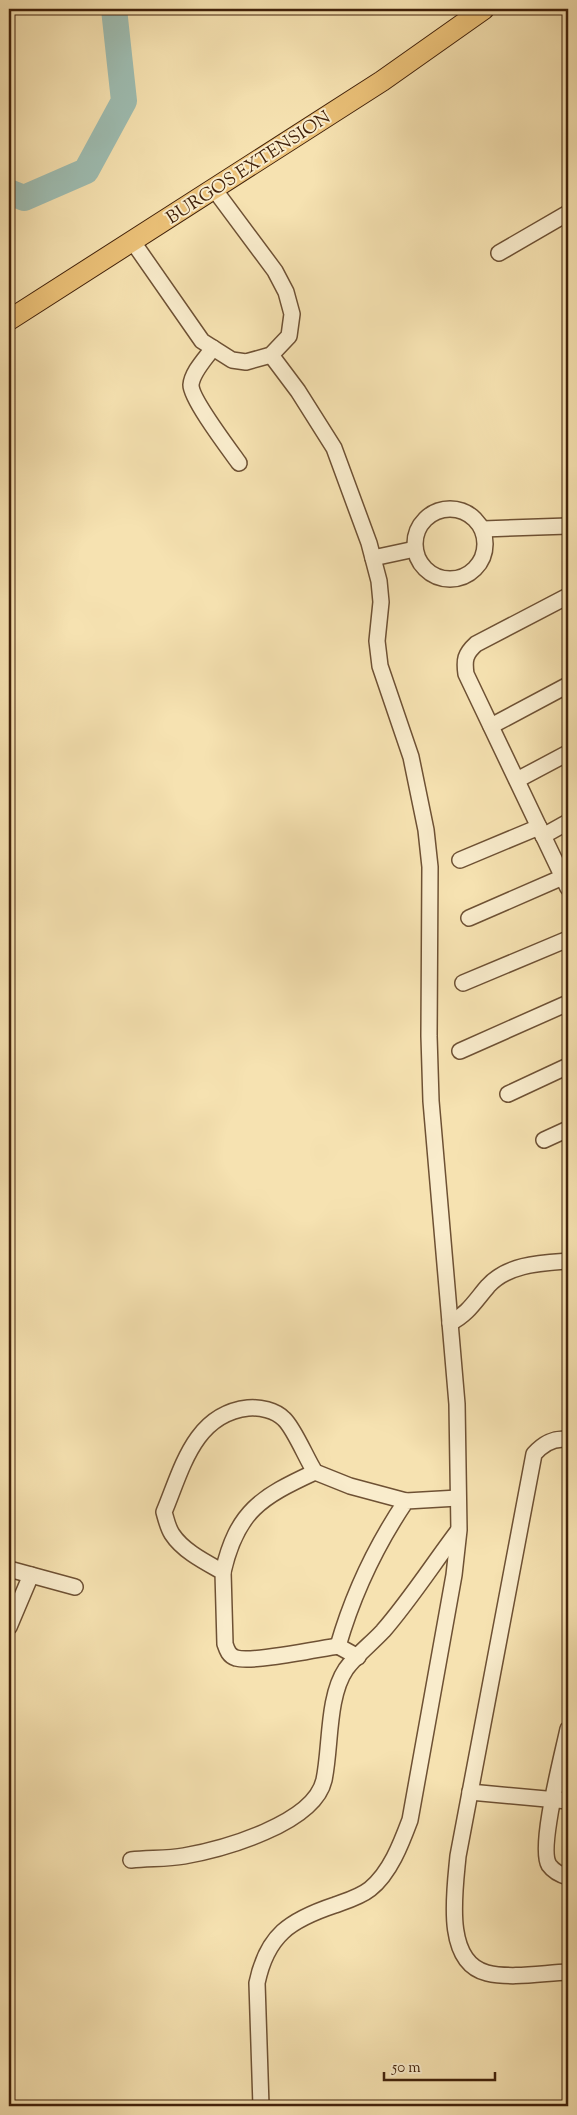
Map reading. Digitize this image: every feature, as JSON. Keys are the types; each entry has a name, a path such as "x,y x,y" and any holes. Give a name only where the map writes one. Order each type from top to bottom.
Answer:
{"main road":[{"name":"BURGOS EXTENSION","path":"11,313 133,242 214,190 382,82 484,9"}],"street":[{"path":"133,242 202,341 232,360 246,362 271,355 289,336 292,314 286,292 275,272 214,190"},
{"path":"499,254 568,213"},
{"path":"212,348 194,375 191,385 195,399 239,464"},
{"path":"261,2106 257,1983 261,1964 273,1941 287,1926 300,1918 369,1890 380,1879 401,1844 410,1820 454,1575 459,1530 457,1404 431,1101 429,1036 430,867 426,830 411,757 380,666 377,641 381,602 373,558 334,448 298,391 271,355"},
{"path":"442,510 460,510 473,516 483,529 485,549 480,563 472,572 461,578 446,579 434,575 422,566 415,549 416,534 423,522 430,515 442,510"},
{"path":"483,529 565,528"},
{"path":"373,558 415,549"},
{"path":"469,918 566,882 466,674 464,663 467,653 476,644 568,596"},
{"path":"491,726 568,685"},
{"path":"516,780 568,753"},
{"path":"460,860 568,822"},
{"path":"463,982 568,938"},
{"path":"460,1051 568,1004"},
{"path":"508,1094 568,1066"},
{"path":"544,1140 568,1129"},
{"path":"450,1323 464,1316 489,1284 504,1273 540,1263 568,1261"},
{"path":"222,1572 182,1546 171,1533 164,1512 191,1448 212,1421 234,1410 254,1408 273,1411 285,1420 315,1472 350,1486 406,1501 458,1498"},
{"path":"568,1440 551,1441 540,1447 534,1454 458,1856 454,1912 457,1936 462,1953 473,1966 486,1973 502,1975 568,1972"},
{"path":"315,1472 273,1492 243,1519 228,1546 222,1572 225,1644 228,1653 236,1658 253,1659 338,1646 358,1657"},
{"path":"338,1646 349,1607 381,1538 406,1501"},
{"path":"131,1860 182,1856 230,1846 273,1828 306,1807 316,1796 324,1782 336,1695 346,1670 383,1630 459,1530"},
{"path":"9,1569 75,1587"},
{"path":"9,1627 31,1575"},
{"path":"568,1729 561,1801 545,1844 549,1864 556,1872 568,1877"},
{"path":"470,1792 561,1801"}],"waterway":[{"path":"9,192 24,198 86,171 124,101 114,9"}]}
